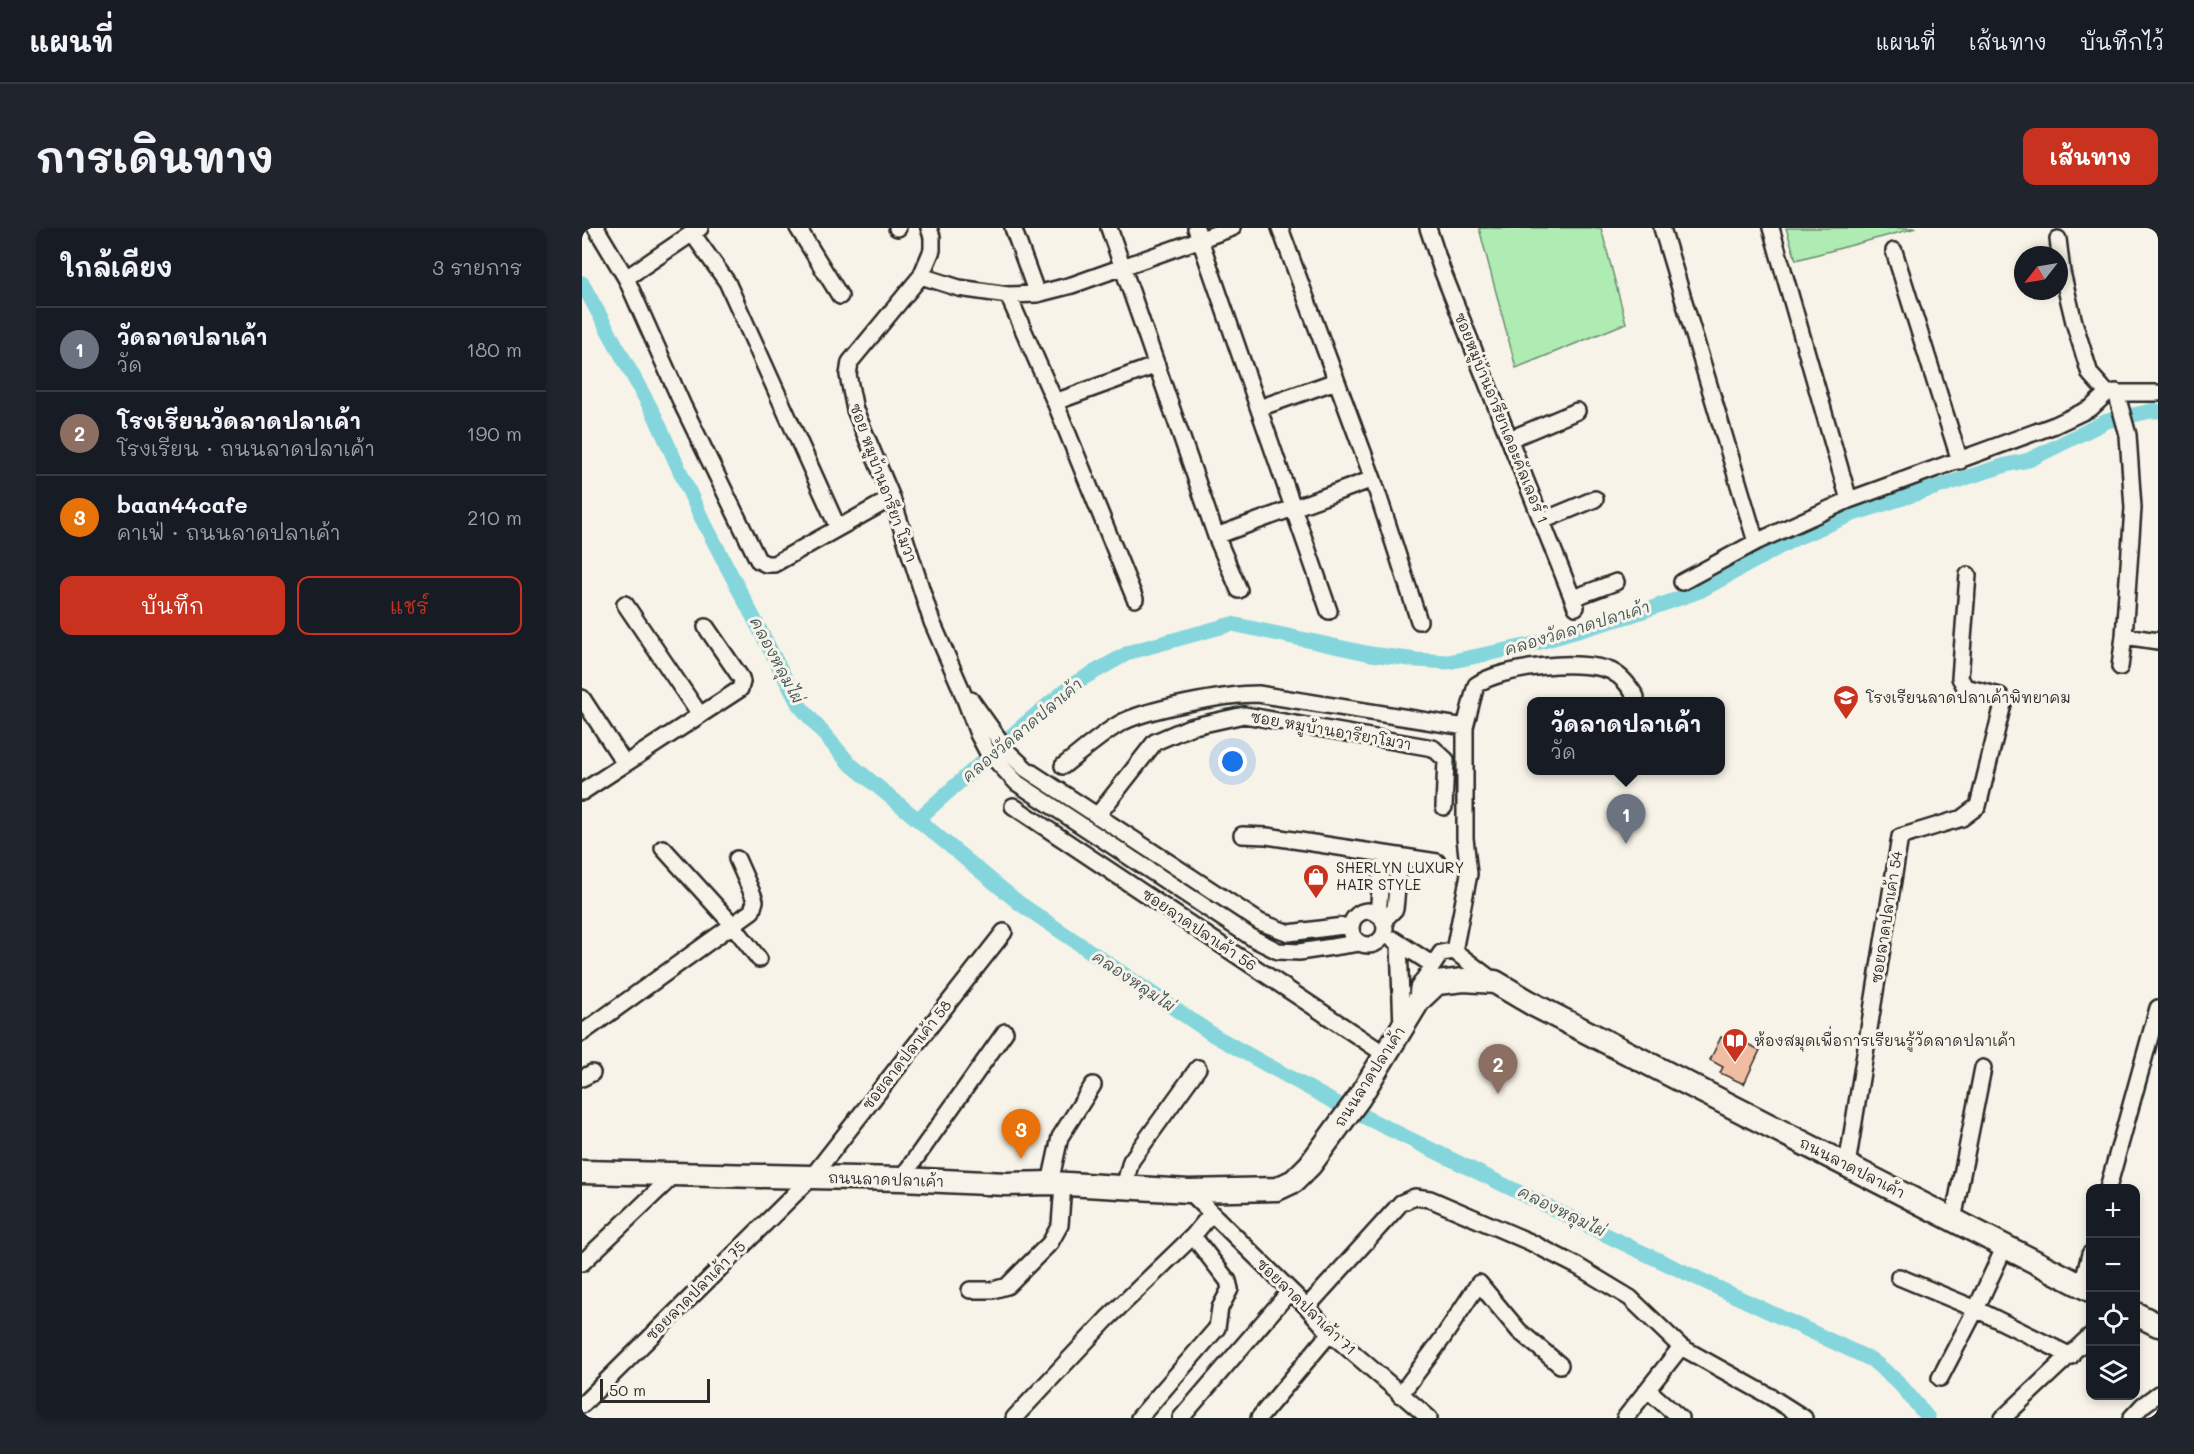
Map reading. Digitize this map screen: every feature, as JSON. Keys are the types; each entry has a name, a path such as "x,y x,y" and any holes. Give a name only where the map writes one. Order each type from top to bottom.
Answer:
{"main road":[{"name":"ถนนลาดปลาเค้า","path":"582,1172 901,1179 1007,1184 1057,1183 1189,1191 1232,1192 1277,1189 1286,1187 1310,1166 1359,1098 1401,1028 1417,1005 1437,983 1464,980 1495,982 1536,1006 2086,1288"},
{"path":"2140,1316 2158,1325"}],"street":[{"path":"596,228 626,278 683,406 758,560 766,564 774,564 892,498"},
{"path":"798,228 840,296"},
{"name":"ซอย หมูบ้านอารียา โมวา","path":"929,228 932,250 921,276 850,362 848,375 855,410 892,498 932,622 960,686 984,731"},
{"path":"1013,228 1037,294"},
{"path":"1108,228 1216,536 1239,590"},
{"path":"921,276 959,288 1008,295 1037,294 1122,268 1198,234 1232,228"},
{"path":"1280,228 1372,479 1419,621"},
{"name":"ซอยหมู่บ้านอารียาเดอะคัลเลอร์ 1","path":"1428,228 1442,270 1574,602 1616,582"},
{"path":"1662,228 1756,542"},
{"path":"1771,228 1849,500"},
{"path":"626,278 696,231 727,282 838,528"},
{"path":"1198,234 1329,611"},
{"path":"2058,239 2067,292 2090,374 2113,395 2128,435 2133,508 2120,667"},
{"path":"1894,252 1960,461"},
{"path":"1008,295 1055,402 1135,599"},
{"path":"1055,402 1157,365"},
{"path":"1259,408 1336,381"},
{"path":"1682,582 1756,542 1849,500 2055,425 2113,395 2158,393"},
{"path":"1510,439 1577,411"},
{"path":"1216,536 1372,479"},
{"path":"1542,521 1595,499"},
{"name":"ซอยลาดปลาเค้า 54","path":"1847,1165 1900,837 1962,818 1978,806 2003,704 2000,696 1965,687 1960,678 1968,575"},
{"path":"625,604 700,715"},
{"path":"582,792 735,694 742,682 706,627"},
{"path":"2124,636 2158,641"},
{"path":"1454,951 1469,874 1466,838 1465,727 1476,685 1490,677 1546,665 1575,665 1610,670 1626,681 1636,697"},
{"path":"1063,766 1120,724 1141,714 1241,694 1258,694 1465,727"},
{"path":"582,698 625,764"},
{"name":"ซอย หมูบ้านอารียาโมวา","path":"1097,816 1155,742 1190,727 1244,715 1432,748 1446,760 1444,807"},
{"path":"984,731 1018,761 1097,816 1260,922 1289,933 1351,925"},
{"path":"984,731 987,752 1017,783 1244,933 1278,951 1299,952 1359,943 1374,944 1382,938 1383,854"},
{"name":"ซอยลาดปลาเค้า 56","path":"1013,806 1386,1055"},
{"path":"1242,835 1267,836 1437,862"},
{"path":"663,848 732,924 759,959"},
{"path":"1382,923 1395,909 1400,857"},
{"path":"582,1033 752,911 755,901 738,859"},
{"path":"1359,943 1352,935 1351,925 1356,915 1361,912 1373,912 1399,943 1433,965"},
{"name":"ซอยลาดปลาเค้า 58","path":"811,1178 1004,932"},
{"path":"1399,943 1401,1028"},
{"path":"1417,1005 1418,988 1441,953 1454,951 1495,982"},
{"path":"2109,1184 2158,1008"},
{"path":"901,1179 1005,1032"},
{"path":"1124,1187 1131,1161 1198,1068"},
{"path":"1953,1220 1983,1068"},
{"path":"970,1290 993,1290 1007,1286 1050,1243 1060,1225 1057,1183 1060,1137 1094,1085"},
{"path":"582,1263 675,1174"},
{"name":"ซอยลาดปลาเค้า 75","path":"582,1405 811,1178"},
{"name":"ซอยลาดปลาเค้า 71","path":"1189,1191 1330,1333 1429,1418"},
{"path":"1306,1307 1401,1203 1415,1197 1430,1199 1530,1242 1577,1266 1630,1298 1681,1347 1804,1418"},
{"path":"1014,1418 1107,1319 1193,1236 1211,1214"},
{"path":"1140,1418 1217,1328 1220,1308 1230,1289 1228,1281 1193,1236"},
{"path":"1940,1378 1977,1309 2005,1246"},
{"path":"1899,1277 1977,1309 2071,1356"},
{"path":"1400,1395 1442,1339 1479,1283 1519,1331 1560,1365"},
{"path":"1181,1418 1290,1291"},
{"path":"1259,1418 1330,1333"},
{"path":"2003,1418 2086,1341"},
{"path":"1625,1418 1681,1347"},
{"path":"1648,1391 1680,1418"},
{"path":"2131,1418 2158,1394"}],"green space":[{"path":"1479,228 1601,228 1626,323 1516,368"},
{"path":"1786,228 1916,228 1796,260"}],"building":[{"name":"ห้องสมุดเพื่อการเรียนรู้วัดลาดปลาเค้า","path":"1721,1037 1734,1044 1737,1039 1760,1050 1744,1084 1720,1073 1723,1067 1710,1060"}],"waterway":[{"name":"คลองหลุมไผ่","path":"582,283 655,416 698,511 799,705 849,763 1019,903 1215,1036 1332,1101 1633,1248 1872,1360 1898,1382 1928,1418"},
{"name":"คลองวัดลาดปลาเค้า","path":"918,819 1073,684 1130,652 1232,624 1371,654 1417,660 1448,662 1530,645 1632,615 1700,591 1796,538 1853,514 2006,465 2029,460 2107,421 2158,411"}],"place":[{"name":"โรงเรียนลาดปลาเค้าพิทยาคม","path":"1846,721"},
{"name":"วัดลาดปลาเค้า","path":"1626,844"},
{"name":"SHERLYN LUXURY HAIR STYLE","path":"1316,900"},
{"name":"ห้องสมุดเพื่อการเรียนรู้วัดลาดปลาเค้า","path":"1735,1064"},
{"name":"โรงเรียนวัดลาดปลาเค้า","path":"1498,1094"},
{"name":"baan44cafe","path":"1021,1159"}]}
